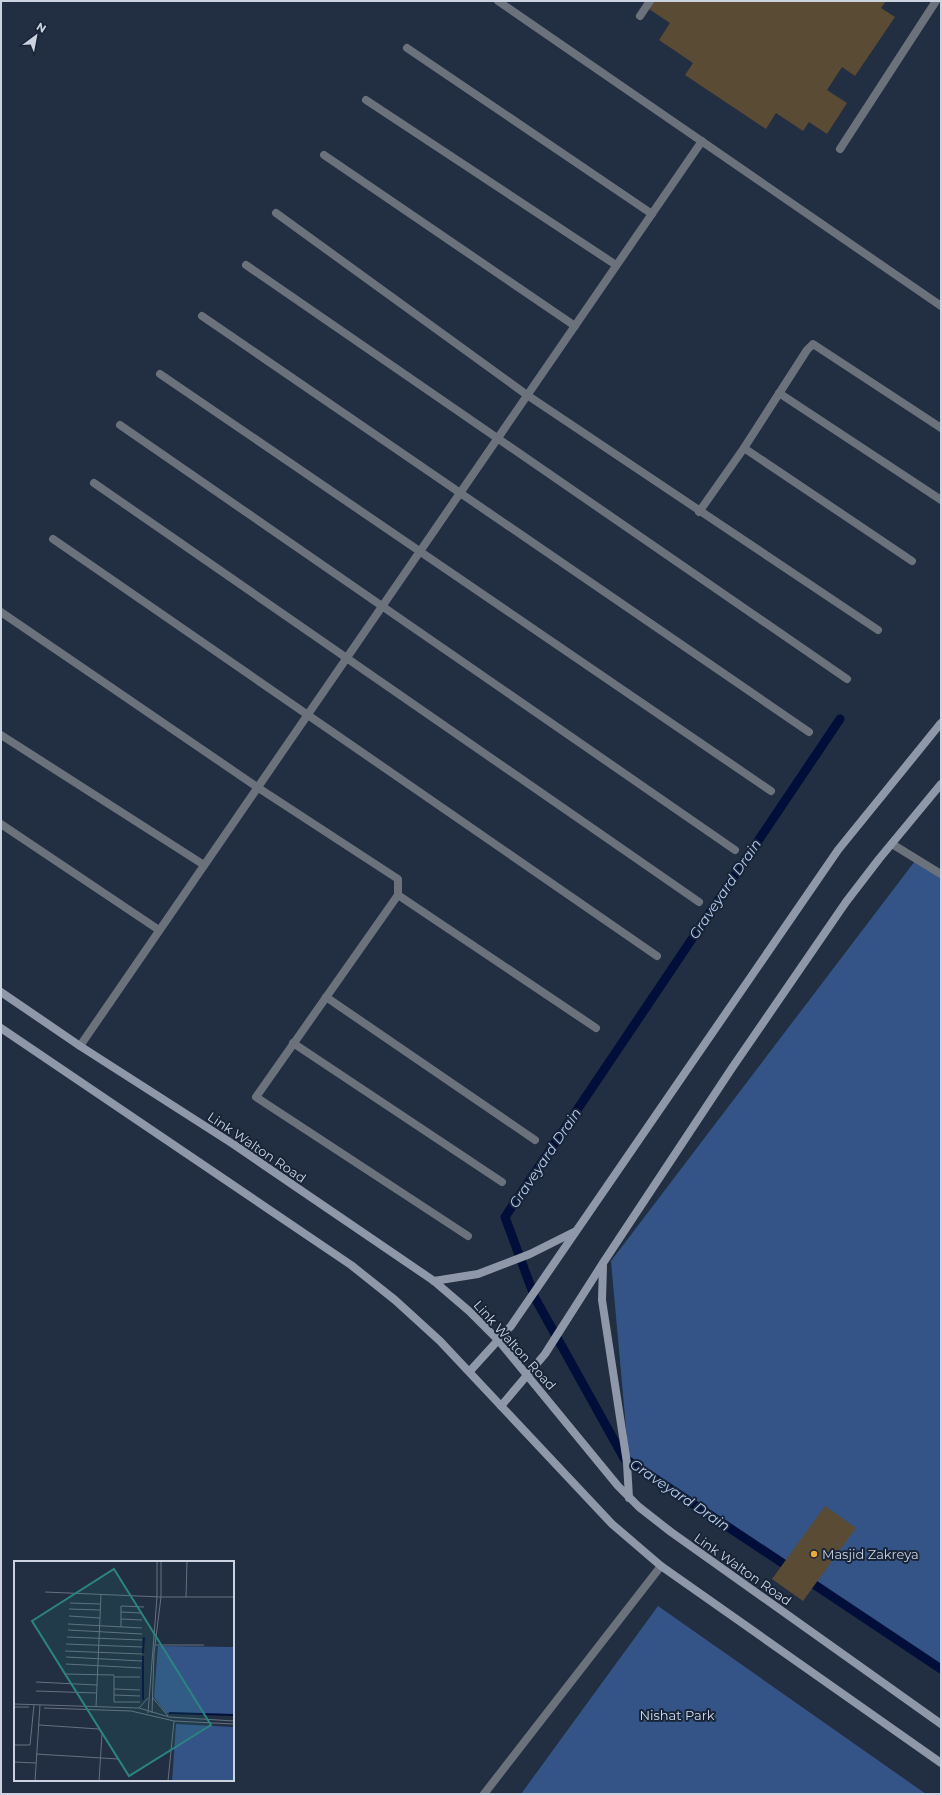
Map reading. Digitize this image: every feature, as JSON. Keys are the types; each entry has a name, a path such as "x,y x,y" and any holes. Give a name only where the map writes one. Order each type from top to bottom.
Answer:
{"street":[{"path":"498,1 941,306"},
{"path":"640,16 650,1"},
{"path":"840,149 936,1"},
{"path":"407,48 652,214"},
{"path":"366,100 616,265"},
{"path":"80,1046 702,141"},
{"path":"324,155 575,326"},
{"path":"276,213 527,395 878,630"},
{"path":"246,264 847,679"},
{"path":"202,316 809,732"},
{"path":"700,512 744,448 807,350 813,344 941,428"},
{"path":"160,374 771,791"},
{"path":"779,393 941,500"},
{"path":"120,425 735,850"},
{"path":"744,448 912,561"},
{"path":"94,483 699,902"},
{"path":"53,539 657,956"},
{"path":"1,612 257,787 398,879 398,895 256,1097 468,1236"},
{"path":"470,1371 499,1341 517,1317 838,850 941,723"},
{"path":"1,735 204,865"},
{"path":"501,1406 528,1375 556,1338 603,1263 732,1068 846,902 941,784"},
{"path":"1,824 159,930"},
{"path":"892,844 941,874"},
{"path":"398,895 596,1028"},
{"name":"Link Walton Road","path":"1,992 80,1046 239,1149 434,1281 469,1310 499,1341 629,1498 671,1532 941,1724"},
{"path":"326,997 535,1140"},
{"path":"1,1028 351,1265 400,1304 470,1371 517,1425 612,1524 660,1566 941,1763"},
{"path":"293,1043 502,1182"},
{"path":"434,1281 478,1274 530,1254 575,1232"},
{"path":"603,1263 602,1300 627,1463 629,1498"},
{"path":"484,1794 660,1566"}],"green space":[{"path":"915,861 941,878 941,1669 629,1461 611,1261"},
{"name":"Nishat Park","path":"658,1606 926,1794 521,1794"}],"building":[{"path":"654,1 886,1 881,8 895,17 855,76 842,67 827,90 847,103 827,134 809,122 803,131 776,113 766,129 685,75 693,63 659,40 670,23 649,9"},
{"name":"Masjid Zakreya","path":"825,1506 856,1528 803,1601 772,1579"}],"waterway":[{"name":"Graveyard Drain","path":"793,1570 624,1458 535,1298 505,1217 840,719"},
{"name":"Graveyard Drain","path":"806,1579 941,1669"}],"place":[{"name":"Masjid Zakreya","path":"814,1554"}]}
